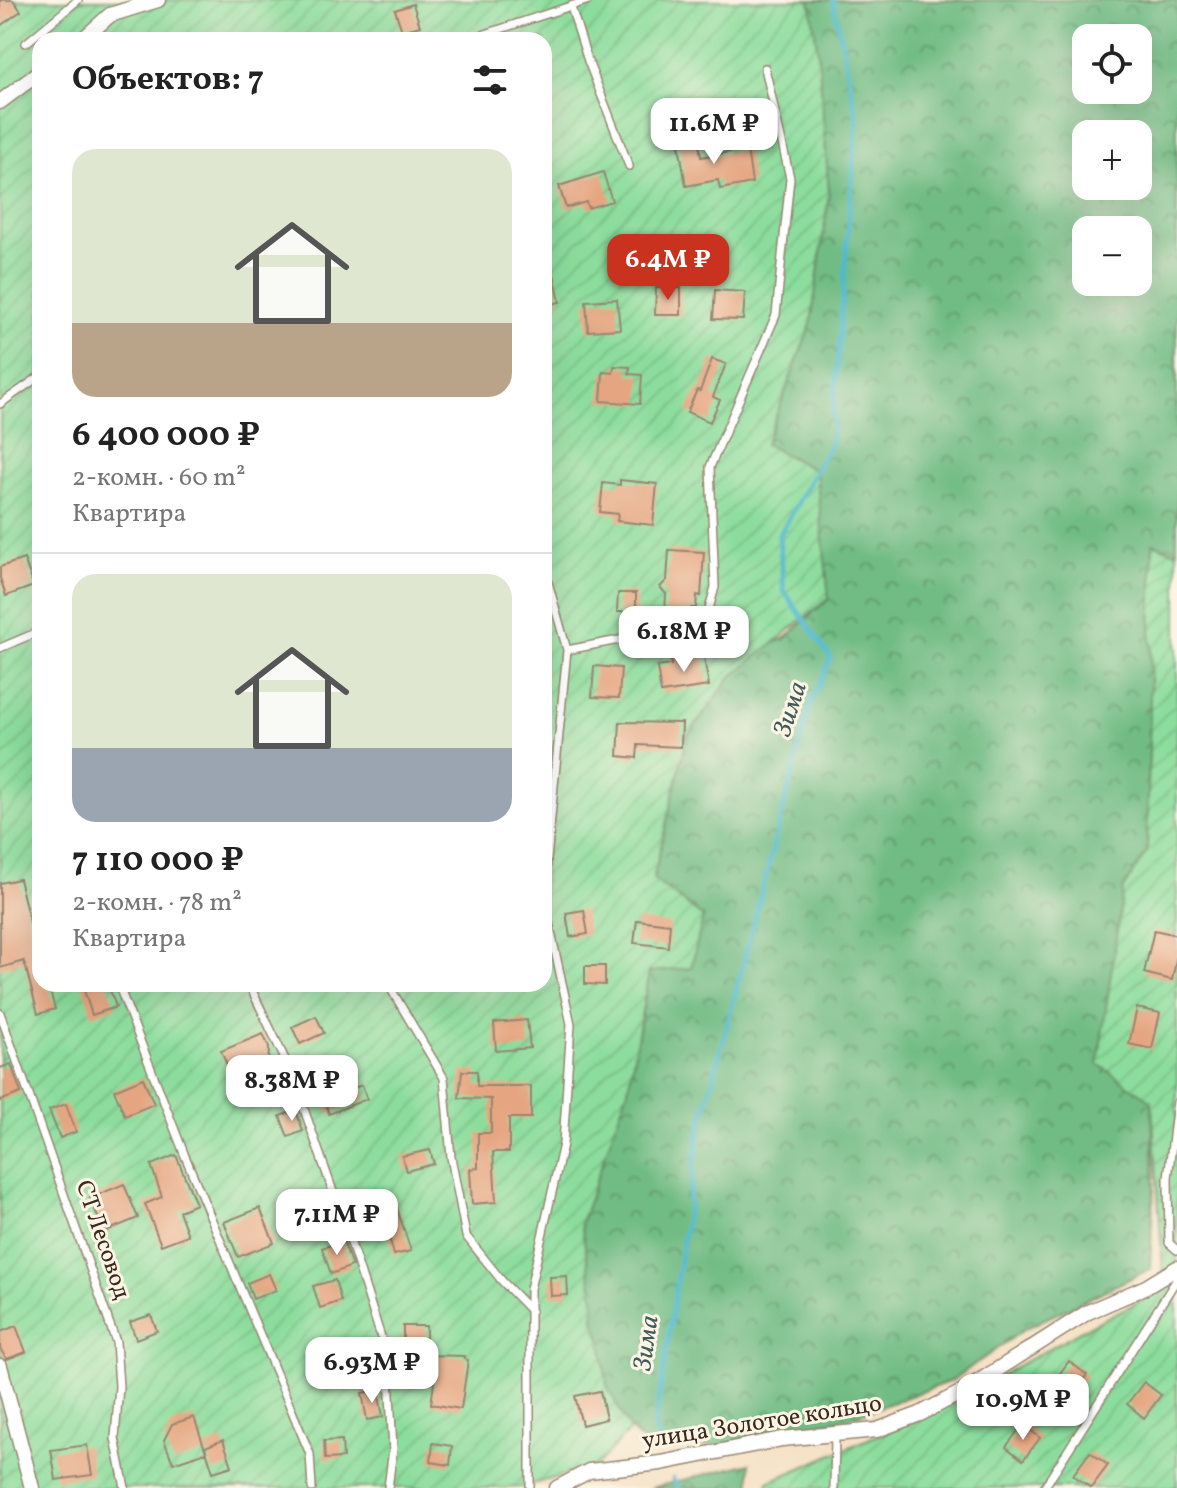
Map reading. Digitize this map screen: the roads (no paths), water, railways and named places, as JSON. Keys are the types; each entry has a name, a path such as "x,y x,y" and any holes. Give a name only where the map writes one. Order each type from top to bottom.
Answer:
{"street":[{"path":"89,32 110,8 158,0"},
{"path":"0,102 32,78"},
{"name":"улица Золотое кольцо","path":"557,1488 589,1471 661,1463 782,1439 877,1430 920,1414 962,1392 1088,1312 1146,1287 1177,1268"},
{"path":"0,1366 32,1488"}],"lane":[{"path":"39,32 78,0"},
{"path":"492,32 589,0"},
{"path":"571,7 588,61 629,166"},
{"path":"26,43 32,38"},
{"path":"567,650 645,635 688,633 706,620 715,587 710,467 776,315 790,178 765,68"},
{"path":"0,404 32,382"},
{"path":"552,597 567,650 552,807"},
{"path":"0,648 32,634"},
{"path":"530,1488 530,1289 563,1144 571,1024 552,937"},
{"path":"121,992 185,1156 310,1454 312,1488"},
{"path":"253,992 291,1072 388,1359 393,1449 388,1488"},
{"path":"393,992 444,1078 451,1157 466,1236 531,1311"},
{"name":"СТ Лесовод","path":"0,1013 116,1342 119,1386 115,1438 125,1488"},
{"path":"1177,1102 1168,1178 1169,1243 1177,1250"},
{"path":"1044,1488 1177,1279"},
{"path":"834,1488 835,1435"}],"waterway":[{"name":"Зима","path":"662,1447 655,1426 699,1133 810,706 831,658 784,591 779,536 831,443 857,118 833,0"},
{"name":"Зима","path":"673,1479 678,1488"}]}
